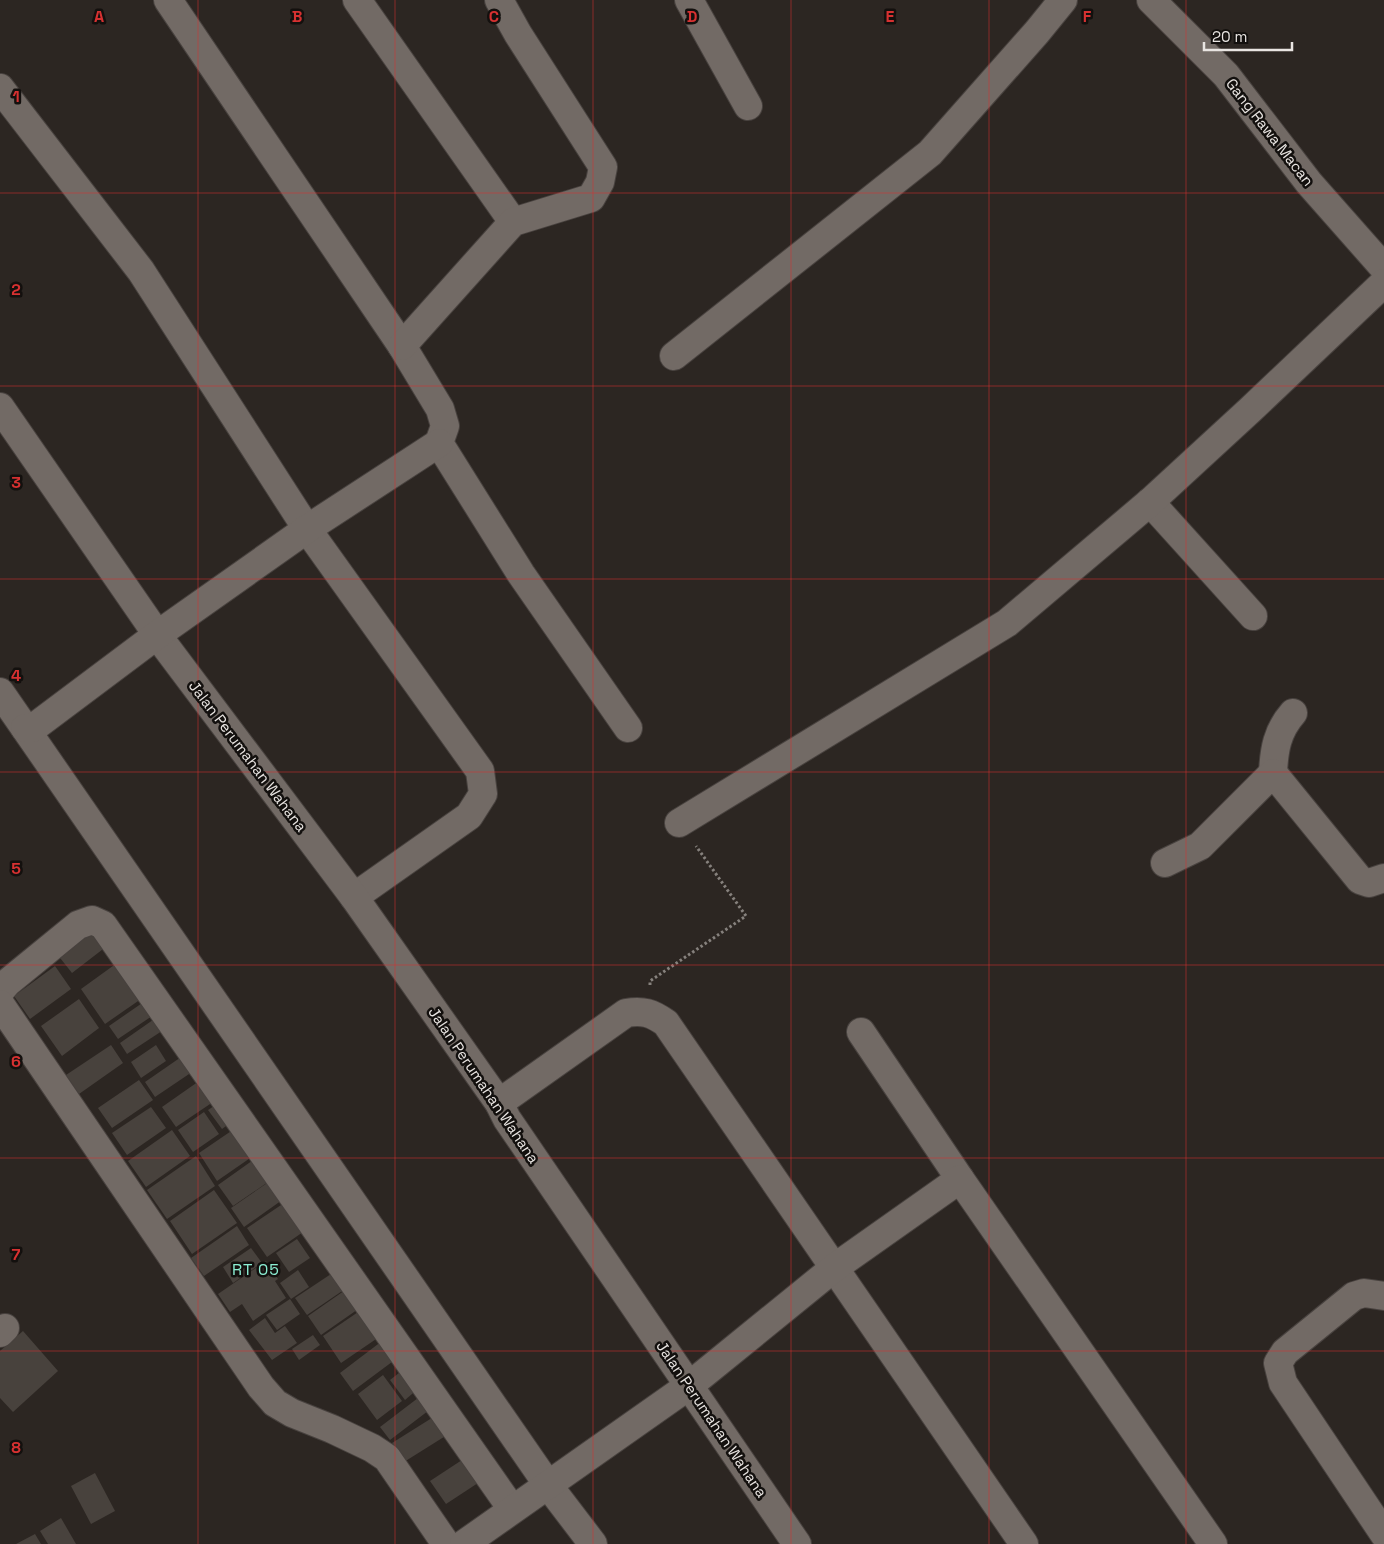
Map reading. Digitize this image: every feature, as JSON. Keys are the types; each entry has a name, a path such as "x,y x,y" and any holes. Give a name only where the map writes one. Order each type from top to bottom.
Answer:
{"street":[{"path":"25,728 33,728 157,635 307,529 439,443 445,426 440,410 402,346 168,0"},
{"path":"358,0 512,222"},
{"path":"402,346 512,222 591,198 600,182 603,167 499,0"},
{"path":"689,0 748,106"},
{"path":"674,356 930,154 1063,0"},
{"name":"Gang Rawa Macan","path":"1151,0 1226,76 1309,183 1384,268"},
{"path":"0,88 141,271 307,529 480,771 483,794 469,816 354,897"},
{"path":"679,823 1007,624 1150,502 1384,283"},
{"name":"Jalan Perumahan Wahana","path":"0,407 157,635 354,897 499,1103 506,1119 690,1385 797,1544"},
{"path":"439,443 521,574 628,728"},
{"path":"1150,502 1253,616"},
{"path":"0,692 548,1486 594,1544"},
{"path":"1165,863 1200,846 1273,773 1274,754 1278,736 1285,722 1293,713"},
{"path":"1273,773 1360,880 1370,883 1384,878"},
{"path":"0,991 7,983 78,924 92,920 103,925 512,1509"},
{"path":"0,1004 260,1387 275,1403 292,1413 332,1429 372,1448 387,1458 446,1544"},
{"path":"499,1103 626,1013 647,1012 666,1023 1024,1544"},
{"path":"860,1032 1213,1544"},
{"path":"464,1544 690,1385 834,1268 960,1179"},
{"path":"1384,1296 1364,1293 1354,1296 1285,1352 1278,1363 1283,1383 1384,1534"}],"path":[{"path":"647,1012 650,981 746,916 679,823"}],"building":[{"path":"87,921 107,946 72,973 53,949"},
{"path":"117,963 141,999 105,1024 81,989"},
{"path":"55,966 71,989 30,1019 14,996"},
{"path":"79,999 99,1028 62,1056 41,1026"},
{"path":"148,999 158,1012 118,1039 109,1026"},
{"path":"160,1015 168,1027 127,1054 120,1043"},
{"path":"111,1045 123,1063 79,1094 66,1075"},
{"path":"156,1045 166,1061 141,1078 131,1062"},
{"path":"184,1055 195,1070 155,1097 145,1082"},
{"path":"202,1079 216,1100 176,1127 162,1107"},
{"path":"139,1080 153,1100 112,1128 98,1108"},
{"path":"220,1102 233,1121 222,1129 208,1110"},
{"path":"151,1107 166,1128 127,1155 112,1133"},
{"path":"204,1112 219,1134 193,1152 178,1130"},
{"path":"240,1125 259,1152 217,1181 199,1153"},
{"path":"172,1130 190,1156 146,1187 128,1161"},
{"path":"196,1156 215,1186 167,1219 147,1190"},
{"path":"259,1156 274,1178 233,1206 218,1185"},
{"path":"273,1179 285,1198 244,1227 231,1208"},
{"path":"214,1190 237,1223 192,1254 170,1221"},
{"path":"287,1201 306,1230 267,1257 247,1228"},
{"path":"237,1226 249,1245 204,1276 191,1258"},
{"path":"297,1239 310,1258 289,1272 276,1253"},
{"path":"251,1248 262,1263 233,1283 223,1267"},
{"path":"266,1261 278,1279 275,1281 286,1298 253,1321 242,1304 230,1312 218,1294"},
{"path":"340,1268 351,1285 307,1315 295,1298"},
{"path":"298,1270 309,1287 291,1299 280,1283"},
{"path":"351,1286 364,1305 321,1335 308,1316"},
{"path":"290,1299 300,1314 277,1330 266,1315"},
{"path":"364,1308 382,1335 341,1363 323,1336"},
{"path":"265,1318 275,1333 285,1326 297,1343 272,1360 249,1330"},
{"path":"23,1331 58,1371 13,1412 0,1398 0,1351"},
{"path":"313,1335 320,1345 299,1360 292,1349"},
{"path":"386,1338 400,1356 353,1391 340,1373"},
{"path":"404,1369 419,1388 405,1400 390,1380"},
{"path":"383,1375 402,1401 377,1420 358,1394"},
{"path":"418,1398 428,1411 390,1440 380,1427"},
{"path":"435,1416 447,1435 404,1462 392,1443"},
{"path":"462,1460 478,1483 446,1504 430,1481"},
{"path":"95,1473 115,1511 91,1524 71,1486"},
{"path":"61,1518 76,1544 48,1544 40,1531"},
{"path":"35,1534 41,1544 16,1544"}],"district":[{"name":"RT 05","path":"256,1269"}]}
